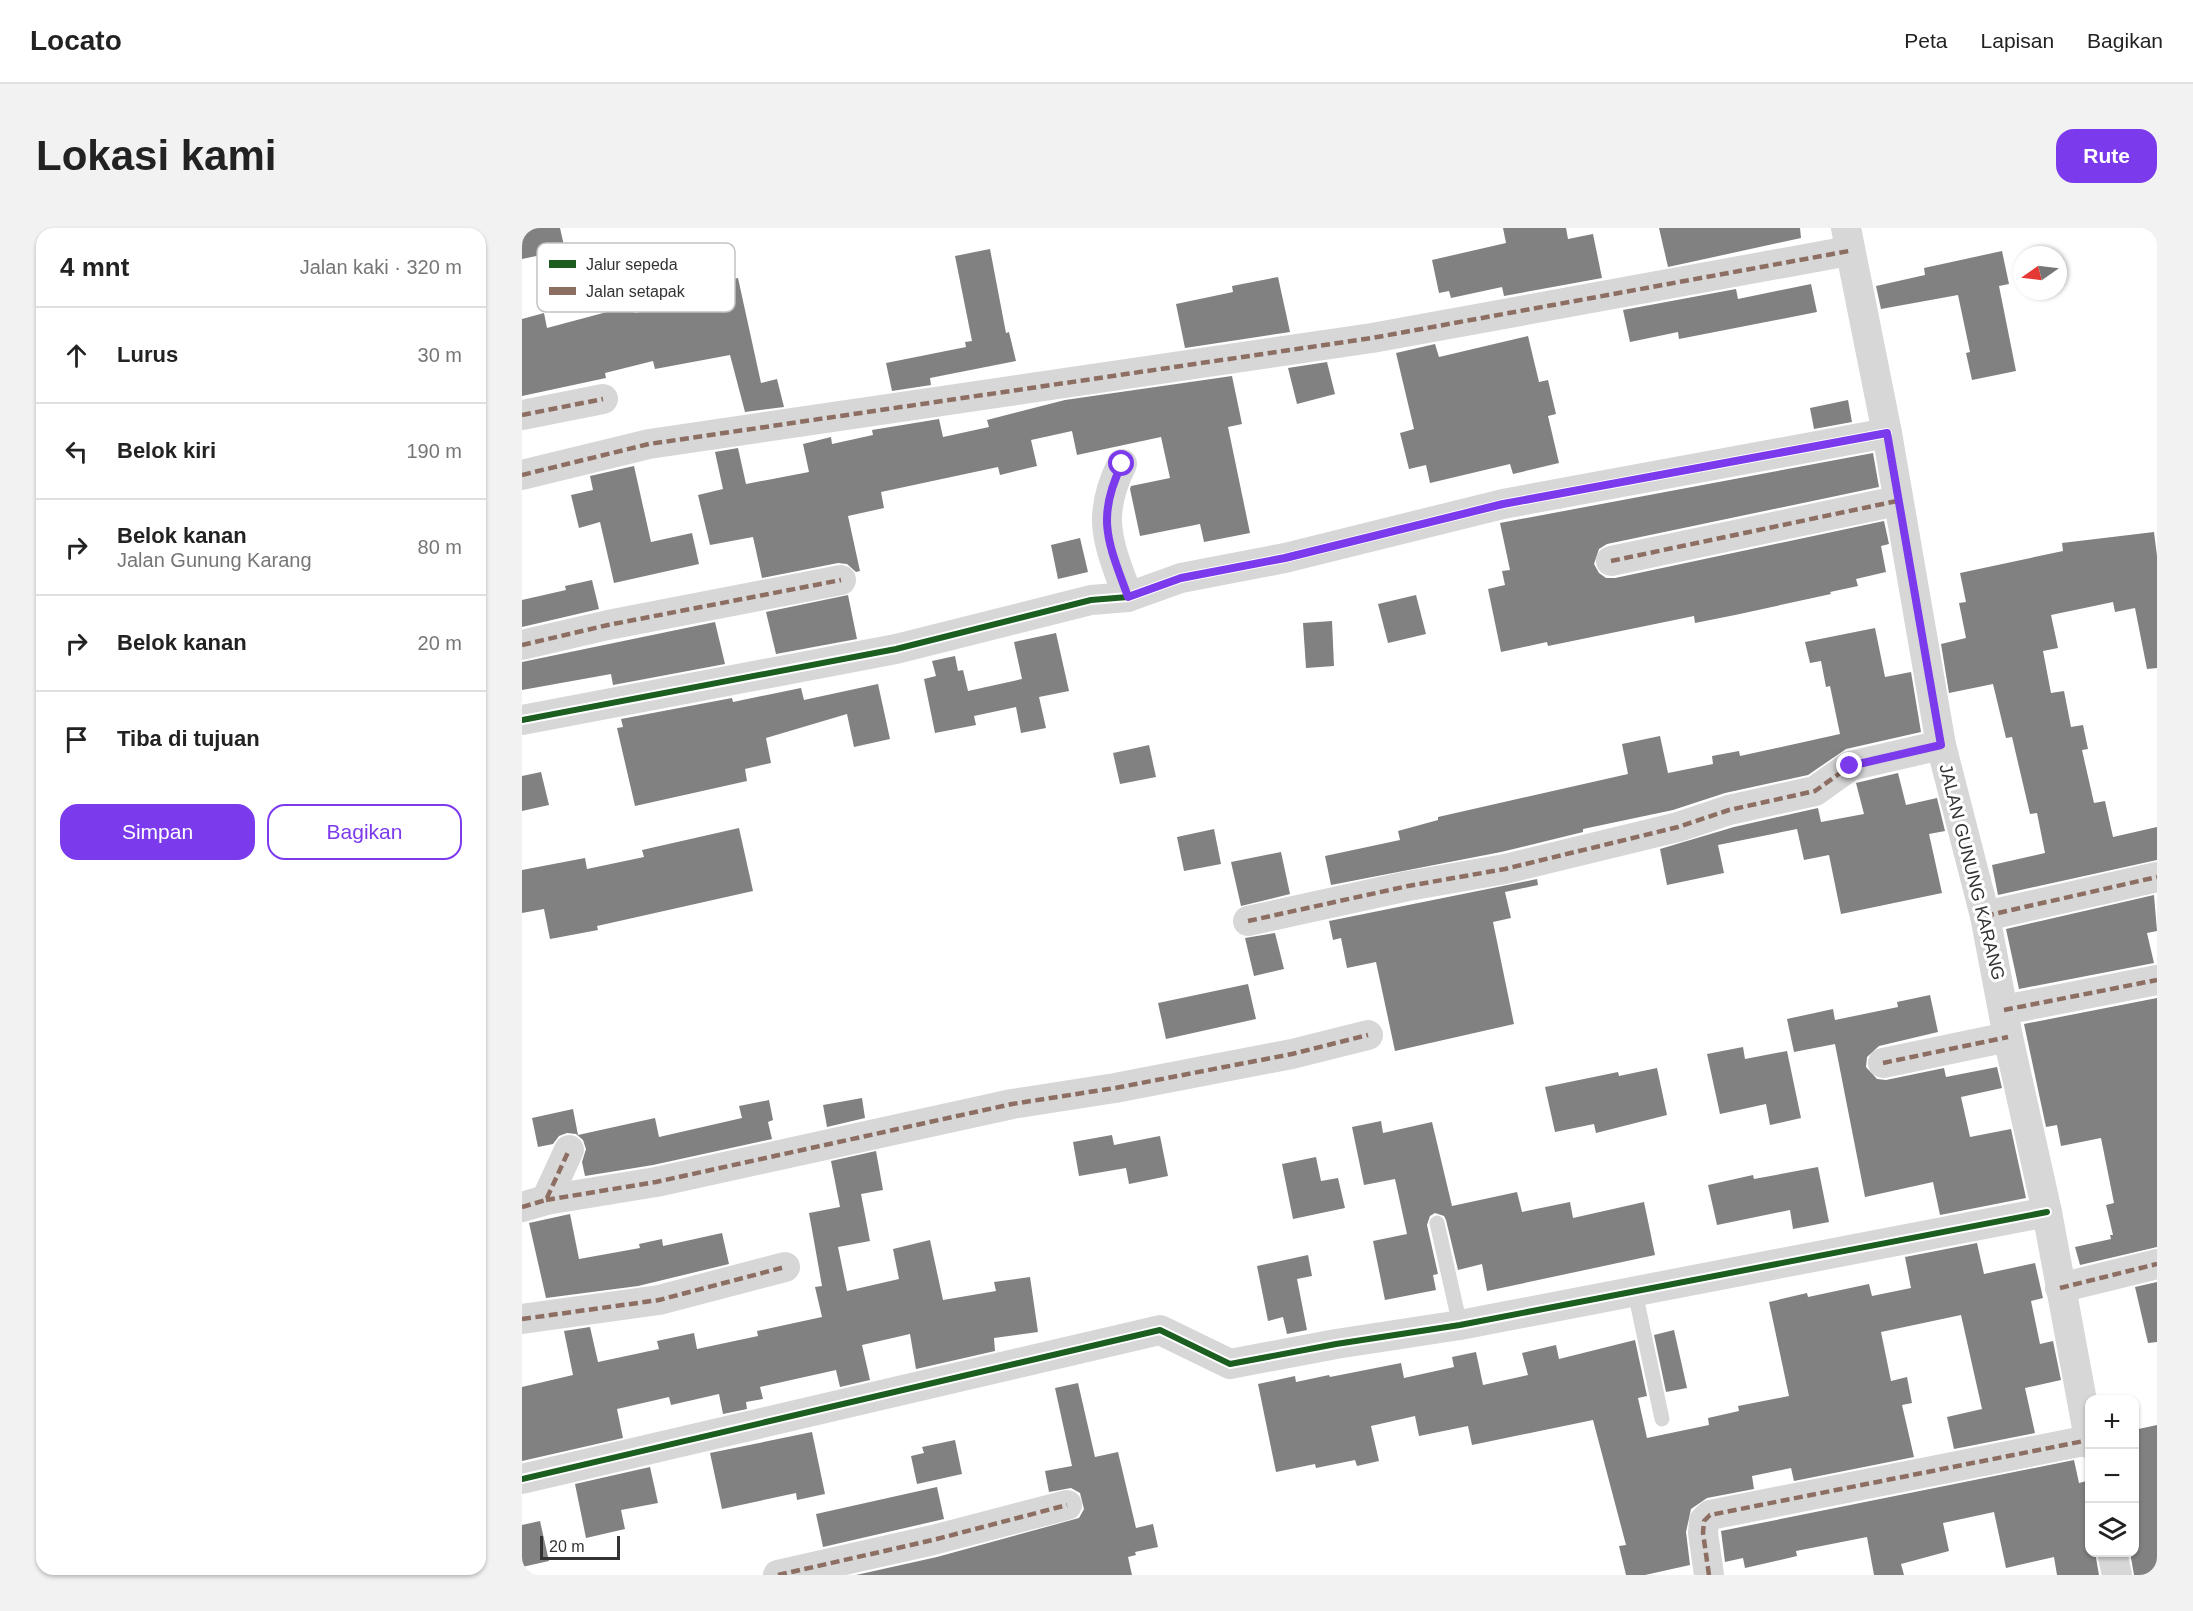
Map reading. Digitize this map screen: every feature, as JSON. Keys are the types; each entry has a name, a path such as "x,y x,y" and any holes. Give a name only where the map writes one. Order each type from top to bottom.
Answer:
{"street":[{"name":"JALAN GUNUNG KARANG","path":"1847,240 1887,433 1941,745 1985,916 2047,1212 2085,1421"},
{"path":"522,475 649,444 1372,338 1847,240"},
{"path":"522,415 603,399"},
{"path":"522,720 896,649 1091,600 1128,597 1181,578 1285,558 1503,504 1887,433"},
{"path":"1122,464 1108,493 1106,513 1108,542 1128,597"},
{"path":"1611,561 1897,501"},
{"path":"522,645 608,625 841,580"},
{"path":"1248,921 1408,886 1505,869 1678,827 1729,810 1815,792 1850,766 1941,745"},
{"path":"1985,916 2157,877"},
{"path":"1883,1064 2006,1024 2157,980"},
{"path":"534,1203 656,1182 1012,1104 1114,1088 1292,1054 1368,1035"},
{"path":"534,1203 569,1150"},
{"path":"522,1479 1160,1330 1230,1364 1336,1344 1460,1325 2047,1212"},
{"path":"2060,1288 2157,1264"},
{"path":"522,1319 659,1300 785,1267"},
{"path":"1709,1575 1702,1533 1704,1521 1710,1515 2085,1443"},
{"path":"778,1575 933,1540 1067,1504"},
{"path":"2113,1557 2117,1575"}],"lane":[{"path":"1437,1223 1460,1325"},
{"path":"1635,1292 1662,1419"}],"building":[{"path":"522,228 560,228 563,243 537,243 537,256 522,259"},
{"path":"1503,228 1566,228 1568,239 1593,234 1602,278 1504,296 1502,287 1451,298 1449,291 1439,293 1432,260 1506,243"},
{"path":"1659,228 1800,228 1801,238 1668,267"},
{"path":"990,249 1006,333 1009,332 1016,361 930,378 931,385 892,391 886,363 966,347 965,342 972,341 955,256"},
{"path":"2002,251 2009,284 1999,286 2016,371 1972,380 1966,353 1970,352 1958,295 1881,309 1876,286 1925,275 1924,268"},
{"path":"1278,277 1290,332 1185,348 1176,304 1233,292 1232,286"},
{"path":"738,278 761,383 777,379 784,407 745,412 730,355 655,369 653,361 605,373 606,378 522,396 522,319 544,313 547,328 607,312 735,312 735,279"},
{"path":"1811,284 1817,312 1679,339 1678,332 1630,342 1623,310 1736,289 1738,299"},
{"path":"1528,336 1539,382 1548,380 1556,414 1548,416 1559,463 1513,474 1510,464 1430,483 1426,465 1409,469 1400,433 1414,429 1396,353 1435,344 1439,357"},
{"path":"1327,362 1335,394 1297,404 1288,368"},
{"path":"1232,376 1242,424 1228,427 1250,533 1204,542 1200,524 1140,536 1130,489 1131,486 1170,478 1161,437 1077,455 1072,431 1031,440 1037,466 1000,475 998,467 881,492 884,508 848,516 860,571 856,572 847,564 838,563 762,578 753,537 710,545 698,495 723,489 715,452 738,448 746,484 809,472 803,444 831,437 832,444 873,435 872,430 939,419 943,437 989,427 987,420 1065,400"},
{"path":"1848,400 1852,422 1814,429 1810,408"},
{"path":"1873,453 1879,487 1607,544 1599,549 1594,564 1599,573 1606,578 1615,578 1884,521 1889,544 1881,546 1886,572 1856,579 1858,586 1830,592 1831,594 1735,615 1695,623 1694,616 1548,646 1547,642 1501,652 1488,589 1505,585 1502,571 1510,570 1500,523"},
{"path":"634,466 651,542 692,533 699,564 614,583 600,522 579,528 571,495 593,490 590,476"},
{"path":"2154,532 2157,556 2157,668 2147,669 2135,608 2115,612 2113,602 2051,615 2058,648 2043,651 2051,693 2064,691 2071,727 2083,725 2088,749 2082,750 2094,803 2105,801 2113,837 2157,827 2157,860 1998,895 1992,865 2045,853 2037,813 2030,814 2012,737 2006,738 1993,684 1949,693 1941,644 1966,638 1959,603 1966,602 1960,573 2063,551 2062,543"},
{"path":"1080,538 1088,572 1058,579 1051,545"},
{"path":"592,580 599,609 522,627 522,600 566,590 565,586"},
{"path":"848,595 857,639 776,654 766,612"},
{"path":"1416,595 1426,634 1388,643 1378,604"},
{"path":"1332,621 1334,666 1306,668 1303,623"},
{"path":"715,622 725,664 613,685 611,674 522,690 522,662"},
{"path":"1875,628 1885,677 1911,672 1921,732 1846,749 1808,775 1725,793 1673,810 1583,829 1583,832 1501,852 1331,885 1325,856 1400,840 1398,831 1438,820 1438,817 1628,774 1622,744 1660,736 1668,773 1713,764 1712,756 1739,751 1740,756 1840,734 1830,686 1826,687 1821,661 1810,663 1805,642"},
{"path":"1056,633 1069,691 1039,697 1046,728 1021,733 1016,707 974,716 976,725 935,733 924,679 936,676 932,661 955,656 958,671 963,670 968,691 1022,679 1014,642"},
{"path":"878,684 890,739 854,747 847,714 766,738 771,763 745,769 747,781 635,806 617,728 623,727 621,719 732,698 733,702 801,688 804,700"},
{"path":"1149,745 1156,777 1120,784 1113,753"},
{"path":"541,772 549,805 522,811 522,776"},
{"path":"1898,773 1906,805 1937,798 1945,831 1929,834 1942,893 1841,914 1829,855 1804,860 1797,829 1718,845 1724,873 1667,885 1660,849 1734,827 1818,808 1821,822 1864,814 1856,783"},
{"path":"739,828 753,891 597,926 598,930 550,939 544,909 522,913 522,870 585,858 587,869 644,857 642,850"},
{"path":"1214,829 1221,864 1184,871 1177,837"},
{"path":"1281,852 1290,894 1241,906 1231,862"},
{"path":"1537,879 1538,885 1505,892 1511,918 1493,922 1514,1024 1395,1051 1376,962 1347,968 1341,938 1333,940 1329,921"},
{"path":"2154,895 2157,931 2147,933 2154,963 2019,989 2006,929"},
{"path":"1275,933 1284,969 1254,976 1245,938"},
{"path":"1248,984 1256,1019 1166,1039 1158,1003"},
{"path":"1930,995 1938,1032 1879,1046 1867,1057 1866,1067 1877,1079 1886,1080 1944,1068 1946,1077 1997,1067 2002,1088 1961,1097 1970,1137 2011,1129 2026,1198 1940,1215 1933,1182 1865,1197 1835,1044 1794,1052 1787,1019 1833,1009 1835,1020 1898,1007 1897,1002"},
{"path":"2157,998 2157,1247 2080,1265 2075,1247 2111,1239 2110,1235 2113,1235 2106,1205 2114,1203 2101,1138 2061,1146 2057,1125 2046,1127 2024,1024"},
{"path":"1743,1047 1745,1059 1787,1051 1801,1118 1770,1125 1766,1104 1720,1114 1707,1054"},
{"path":"1657,1068 1667,1115 1596,1133 1594,1124 1555,1132 1545,1087 1618,1072 1619,1076"},
{"path":"862,1098 865,1118 827,1127 823,1105"},
{"path":"769,1100 773,1120 768,1122 772,1139 653,1165 585,1176 582,1162 586,1149 583,1140 576,1134 567,1133 559,1136 553,1144 538,1147 532,1118 573,1109 578,1135 655,1118 659,1137 742,1118 739,1106"},
{"path":"1381,1121 1383,1133 1432,1122 1452,1206 1517,1192 1522,1212 1570,1202 1573,1218 1644,1202 1655,1255 1487,1291 1482,1264 1458,1270 1446,1220 1444,1216 1435,1213 1430,1216 1427,1225 1438,1274 1433,1275 1436,1290 1385,1300 1373,1241 1407,1234 1395,1179 1364,1185 1352,1127"},
{"path":"1112,1135 1114,1145 1160,1136 1168,1176 1129,1184 1126,1168 1079,1176 1073,1142"},
{"path":"876,1151 883,1190 861,1194 870,1241 838,1247 847,1291 899,1279 893,1249 930,1240 943,1300 996,1291 994,1282 1030,1277 1038,1332 994,1338 995,1351 916,1369 910,1334 862,1345 870,1380 840,1387 836,1370 760,1387 763,1399 746,1402 747,1409 723,1414 719,1394 671,1405 669,1397 617,1409 623,1438 522,1461 522,1387 573,1375 564,1331 590,1327 598,1362 659,1349 657,1341 694,1333 697,1349 758,1336 757,1331 822,1317 815,1287 822,1286 809,1213 840,1207 831,1161"},
{"path":"1316,1157 1321,1181 1338,1178 1345,1208 1293,1219 1282,1164"},
{"path":"1818,1167 1829,1222 1793,1229 1790,1210 1717,1225 1708,1185 1753,1175 1754,1179"},
{"path":"570,1214 579,1259 640,1248 639,1244 662,1239 663,1246 722,1233 729,1264 638,1286 546,1298 529,1223"},
{"path":"1977,1243 1984,1274 2035,1263 2043,1298 2031,1301 2040,1344 2053,1341 2061,1380 2025,1388 2035,1433 1954,1449 1947,1417 1982,1409 1961,1315 1881,1332 1891,1381 1907,1377 1912,1403 1902,1405 1914,1457 1794,1481 1791,1468 1752,1476 1754,1489 1707,1498 1691,1509 1686,1532 1690,1565 1645,1575 1626,1575 1619,1546 1626,1545 1593,1420 1472,1445 1468,1426 1419,1436 1415,1416 1371,1426 1379,1461 1357,1466 1355,1460 1316,1468 1315,1464 1276,1472 1258,1384 1295,1376 1296,1382 1401,1363 1404,1378 1454,1367 1452,1357 1476,1352 1483,1385 1528,1375 1522,1353 1556,1345 1559,1359 1635,1340 1647,1396 1638,1398 1647,1438 1709,1425 1708,1418 1739,1411 1738,1406 1789,1396 1769,1302 1807,1293 1808,1297 1869,1284 1872,1296 1911,1288 1905,1257"},
{"path":"1308,1255 1312,1276 1297,1279 1307,1330 1287,1334 1283,1317 1268,1321 1257,1266"},
{"path":"2157,1282 2157,1342 2148,1343 2135,1287"},
{"path":"1674,1330 1687,1388 1666,1392 1654,1335"},
{"path":"1078,1383 1095,1457 1118,1452 1136,1528 1153,1524 1158,1547 1135,1552 1136,1555 1128,1557 1132,1575 856,1575 937,1557 1079,1518 1084,1509 1080,1493 1071,1488 1049,1492 1045,1471 1072,1466 1055,1388"},
{"path":"2157,1425 2157,1575 2134,1575 2131,1557 2139,1557 2139,1429"},
{"path":"812,1432 825,1494 797,1500 796,1493 722,1509 710,1453"},
{"path":"955,1440 962,1474 917,1484 911,1456 924,1453 922,1447"},
{"path":"2074,1460 2079,1483 2085,1481 2085,1557 2096,1557 2099,1575 2057,1575 2054,1557 2006,1568 1994,1512 1943,1523 1949,1551 1901,1564 1904,1575 1874,1575 1867,1537 1796,1551 1797,1556 1745,1568 1743,1558 1725,1562 1721,1531"},
{"path":"650,1467 658,1503 621,1510 625,1529 586,1538 575,1484"},
{"path":"937,1487 944,1519 823,1547 816,1514"},
{"path":"540,1521 549,1561 522,1567 522,1525"}],"marked path":[{"path":"522,475 649,444 1372,338 1849,251"},
{"path":"522,415 603,399"},
{"path":"1122,464 1109,500 1107,516 1111,546 1128,597"},
{"path":"1611,561 1897,501"},
{"path":"522,645 608,625 841,580"},
{"path":"1248,921 1408,886 1505,869 1678,827 1729,810 1815,791 1850,766 1941,745"},
{"path":"1985,916 2157,877"},
{"path":"2004,1010 2157,980"},
{"path":"546,1200 656,1182 1012,1104 1115,1088 1292,1054 1368,1035"},
{"path":"1883,1063 2008,1037"},
{"path":"522,1207 546,1200 569,1150"},
{"path":"2060,1288 2157,1264"},
{"path":"522,1319 659,1300 785,1267"},
{"path":"1709,1575 1703,1533 1704,1521 1710,1515 2085,1441"},
{"path":"778,1575 933,1540 1067,1505"}],"cycle path":[{"path":"522,720 896,649 1091,600 1128,597 1181,578 1285,558 1503,504 1887,433"},
{"path":"522,1479 1160,1330 1230,1364 1336,1344 1460,1325 2047,1212"}],"route":[{"path":"1122,464 1108,493 1106,513 1108,542 1128,597 1181,578 1285,558 1503,504 1887,433 1941,745 1850,766"}]}
